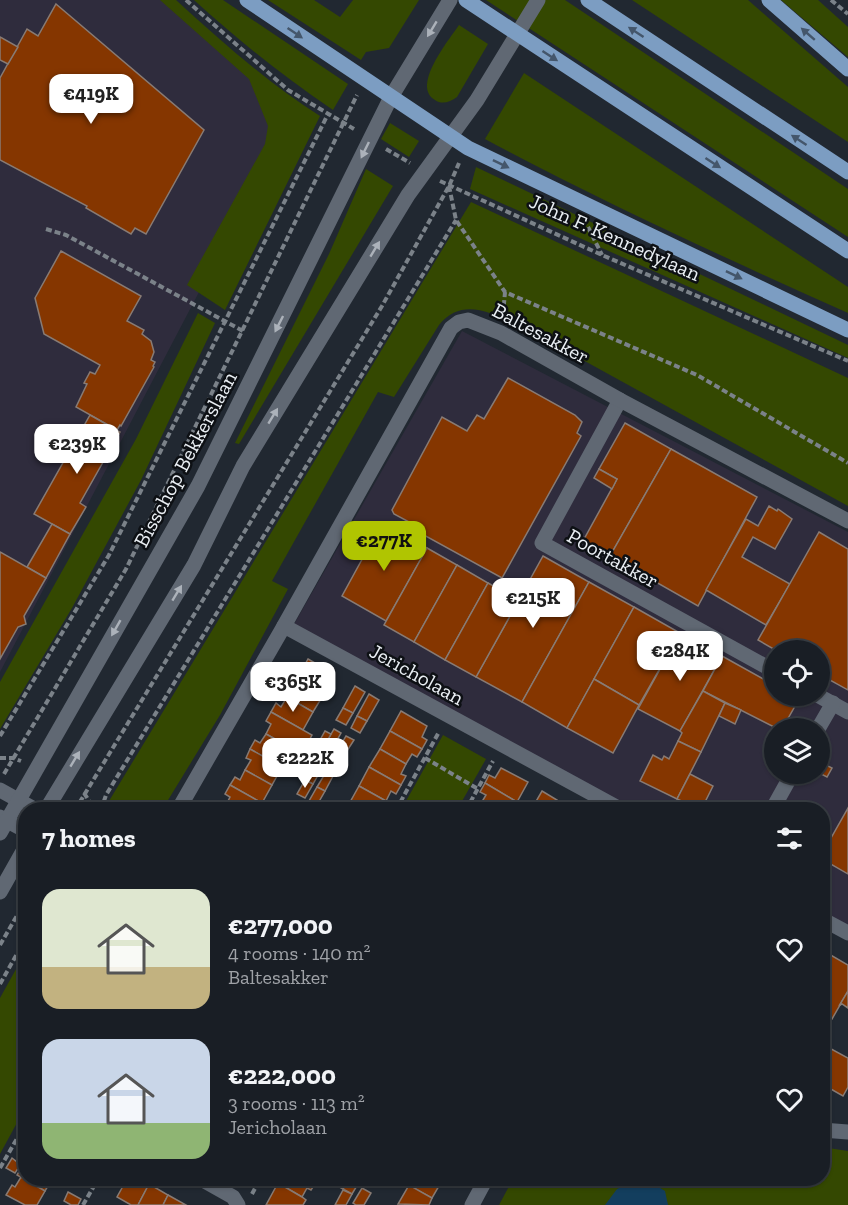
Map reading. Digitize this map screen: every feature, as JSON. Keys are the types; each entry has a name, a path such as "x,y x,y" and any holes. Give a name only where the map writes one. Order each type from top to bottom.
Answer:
{"main road":[{"path":"247,0 468,148 848,330"},
{"path":"466,0 848,251"},
{"path":"588,0 848,172"},
{"path":"769,0 848,69"}],"street":[{"name":"Bisschop Bekkerslaan","path":"2,824 18,800 198,486 391,97 450,0"},
{"path":"51,802 194,565 243,466 423,171 477,100 538,0"},
{"name":"Baltesakker","path":"284,626 451,328 459,322 468,320 501,333 620,400 848,521"},
{"name":"Poortakker","path":"620,400 543,543 764,665"},
{"path":"183,802 284,626"},
{"name":"Jericholaan","path":"284,626 607,802"},
{"path":"830,701 848,712"},
{"path":"776,802 786,784"},
{"path":"0,790 22,802"},
{"path":"2,824 18,829"},
{"path":"0,892 18,860"},
{"path":"830,923 848,933"},
{"path":"830,1131 848,1132"},
{"path":"213,1186 233,1197 238,1205"},
{"path":"472,1205 482,1186"}],"path":[{"path":"0,736 109,555 328,114 288,90 186,0"},
{"path":"831,0 848,14"},
{"name":"Bisschop Bekkerslaan","path":"0,781 126,569 343,123 328,114"},
{"name":"John F. Kennedylaan","path":"370,139 449,186 848,361"},
{"path":"449,186 456,220 504,292 697,375 848,463"},
{"path":"80,802 382,306 449,186"},
{"path":"104,802 456,220"},
{"path":"46,229 66,234 243,331"},
{"path":"400,802 448,715"},
{"path":"471,802 502,745"},
{"path":"0,758 13,758"},
{"path":"425,758 478,789"},
{"path":"85,794 90,802"},
{"path":"0,945 18,914"},
{"path":"0,984 18,952"},
{"path":"0,1168 18,1137"},
{"path":"83,1205 94,1186"}],"shaded area":[{"path":"0,0 163,0 266,91 276,145 0,672"},
{"path":"462,331 848,532 848,929 830,919 830,802 616,802 293,626"}],"green space":[{"path":"160,0 176,0 264,76 320,116 225,310 187,285 265,144 268,126 249,79"},
{"path":"194,0 223,0 348,84 333,110 262,58"},
{"path":"268,0 314,0 340,17 353,0 419,0 389,48 366,52 361,60"},
{"path":"486,0 565,0 848,189 848,237"},
{"path":"632,0 748,0 848,87 848,142"},
{"path":"781,0 818,0 848,27 848,57"},
{"path":"459,25 488,44 457,97 443,103 435,100 429,93 427,84 429,74"},
{"path":"524,73 848,287 848,313 665,229 485,139"},
{"path":"390,123 419,141 409,157 381,139"},
{"path":"476,167 848,345 848,358 470,189"},
{"path":"366,169 393,186 239,444 235,443 329,254"},
{"path":"471,202 848,378 848,506 497,315 472,309 460,310 449,315 439,325 394,397 378,392 272,581 288,589 220,715 167,802 108,802"},
{"path":"198,313 215,323 141,480 72,608 0,729 0,682 136,439"},
{"path":"443,735 486,759 462,802 405,802"},
{"path":"18,966 18,1121 0,1154 0,998"},
{"path":"830,1148 848,1151 848,1205 499,1205 509,1186 830,1186"}],"water":[{"path":"623,1186 657,1186 665,1191 668,1205 605,1205 617,1189"}],"building":[{"path":"56,4 204,130 146,234 135,228 131,234 86,208 87,206 0,160 0,78 27,29 38,36"},
{"path":"0,37 18,47 8,64 0,60"},
{"path":"61,251 141,296 127,321 144,330 142,334 151,341 154,352 151,360 155,362 117,430 76,407 90,372 95,374 100,365 44,334 35,298"},
{"path":"508,378 575,415 582,422 577,433 581,436 502,578 411,528 413,524 394,514 392,510 442,417 467,431 477,415 484,419"},
{"path":"90,415 120,432 80,503 86,507 70,534 34,514"},
{"path":"625,423 671,449 610,556 583,541 617,479 599,469"},
{"path":"671,449 757,497 698,606 610,556"},
{"path":"599,469 617,479 612,489 594,478"},
{"path":"769,506 777,511 778,509 792,519 775,549 753,537 742,557 790,584 766,625 706,590 746,519 758,526"},
{"path":"382,523 427,548 386,621 342,596"},
{"path":"52,524 70,534 46,578 27,567"},
{"path":"819,532 848,549 848,690 830,680 830,640 764,640 764,643 758,640"},
{"path":"427,548 457,565 414,642 384,625"},
{"path":"0,552 46,578 24,616 26,624 18,627 0,659"},
{"path":"543,556 589,582 522,702 476,677"},
{"path":"457,565 488,583 445,660 414,642"},
{"path":"589,582 634,607 567,728 522,702"},
{"path":"488,583 519,600 476,677 445,660"},
{"path":"634,607 680,633 639,705 594,679"},
{"path":"680,633 722,656 680,731 638,709"},
{"path":"722,656 764,679 764,706 795,706 788,718 764,718 764,722 703,691"},
{"path":"308,659 334,674 324,694 292,676 296,667 302,670"},
{"path":"292,676 324,694 313,712 287,697 292,687 287,684"},
{"path":"594,679 639,705 613,753 567,728"},
{"path":"355,686 365,692 353,713 343,708"},
{"path":"703,691 725,703 701,752 678,741 682,733 680,731"},
{"path":"369,694 379,700 367,721 357,716"},
{"path":"287,697 313,712 303,730 271,712 276,703 281,707"},
{"path":"725,703 741,710 735,724 719,716"},
{"path":"343,708 353,713 346,725 336,720"},
{"path":"401,711 427,726 422,737 427,740 422,749 390,731"},
{"path":"271,712 312,735 302,754 266,734 271,724 266,721"},
{"path":"357,716 367,721 360,733 351,728"},
{"path":"334,729 341,733 333,747 326,743"},
{"path":"325,731 331,734 326,743 320,740"},
{"path":"390,731 422,749 417,757 412,754 406,764 380,749"},
{"path":"266,734 293,749 282,767 250,749 255,740 260,743"},
{"path":"346,736 354,740 345,754 338,750"},
{"path":"678,741 701,752 677,799 640,781 653,755 662,760 664,756 669,759"},
{"path":"326,743 333,747 325,762 318,758"},
{"path":"250,749 282,767 272,785 245,770 251,760 246,758"},
{"path":"380,749 406,764 401,774 406,776 401,785 369,767"},
{"path":"338,750 345,754 338,769 330,764"},
{"path":"313,765 321,770 313,784 305,780"},
{"path":"369,767 401,785 396,794 391,791 386,801 359,786"},
{"path":"501,768 528,782 517,802 485,783 489,775 495,778"},
{"path":"245,770 272,785 263,802 260,802 230,785 235,777 240,780"},
{"path":"326,772 333,776 325,791 317,787"},
{"path":"690,774 713,786 705,802 684,802 677,799"},
{"path":"305,780 313,784 305,798 297,794"},
{"path":"485,783 517,802 482,802 486,795 480,792"},
{"path":"230,785 260,802 228,802 230,797 225,794"},
{"path":"359,786 386,801 385,802 350,802"},
{"path":"317,787 325,791 319,802 309,801"},
{"path":"542,791 557,800 556,802 536,802"},
{"path":"848,808 848,874 830,864 830,840"},
{"path":"830,955 848,965 848,991 832,1019 830,1018"},
{"path":"848,991 848,1008 842,1004 839,1006"},
{"path":"830,1048 848,1058 848,1087 843,1096 830,1089"},
{"path":"12,1158 17,1162 18,1168 15,1173 6,1168"},
{"path":"18,1182 18,1186 36,1186 45,1191 37,1205 25,1205 6,1195 12,1185 15,1187"},
{"path":"36,1186 48,1186 45,1191"},
{"path":"123,1186 148,1186 138,1205 131,1205 117,1197"},
{"path":"148,1186 152,1186 168,1195 163,1205 138,1205"},
{"path":"276,1186 283,1186 306,1200 303,1205 266,1205"},
{"path":"283,1186 314,1186 311,1190 307,1188 302,1197"},
{"path":"345,1186 357,1186 352,1194 343,1189"},
{"path":"408,1186 432,1198 429,1205 398,1204"},
{"path":"409,1186 439,1186 432,1198"},
{"path":"362,1188 371,1193 364,1205 356,1205 353,1203"},
{"path":"343,1190 352,1194 346,1205 335,1205"},
{"path":"68,1192 81,1199 78,1205 71,1205 64,1201"},
{"path":"168,1195 186,1205 163,1205"}]}
